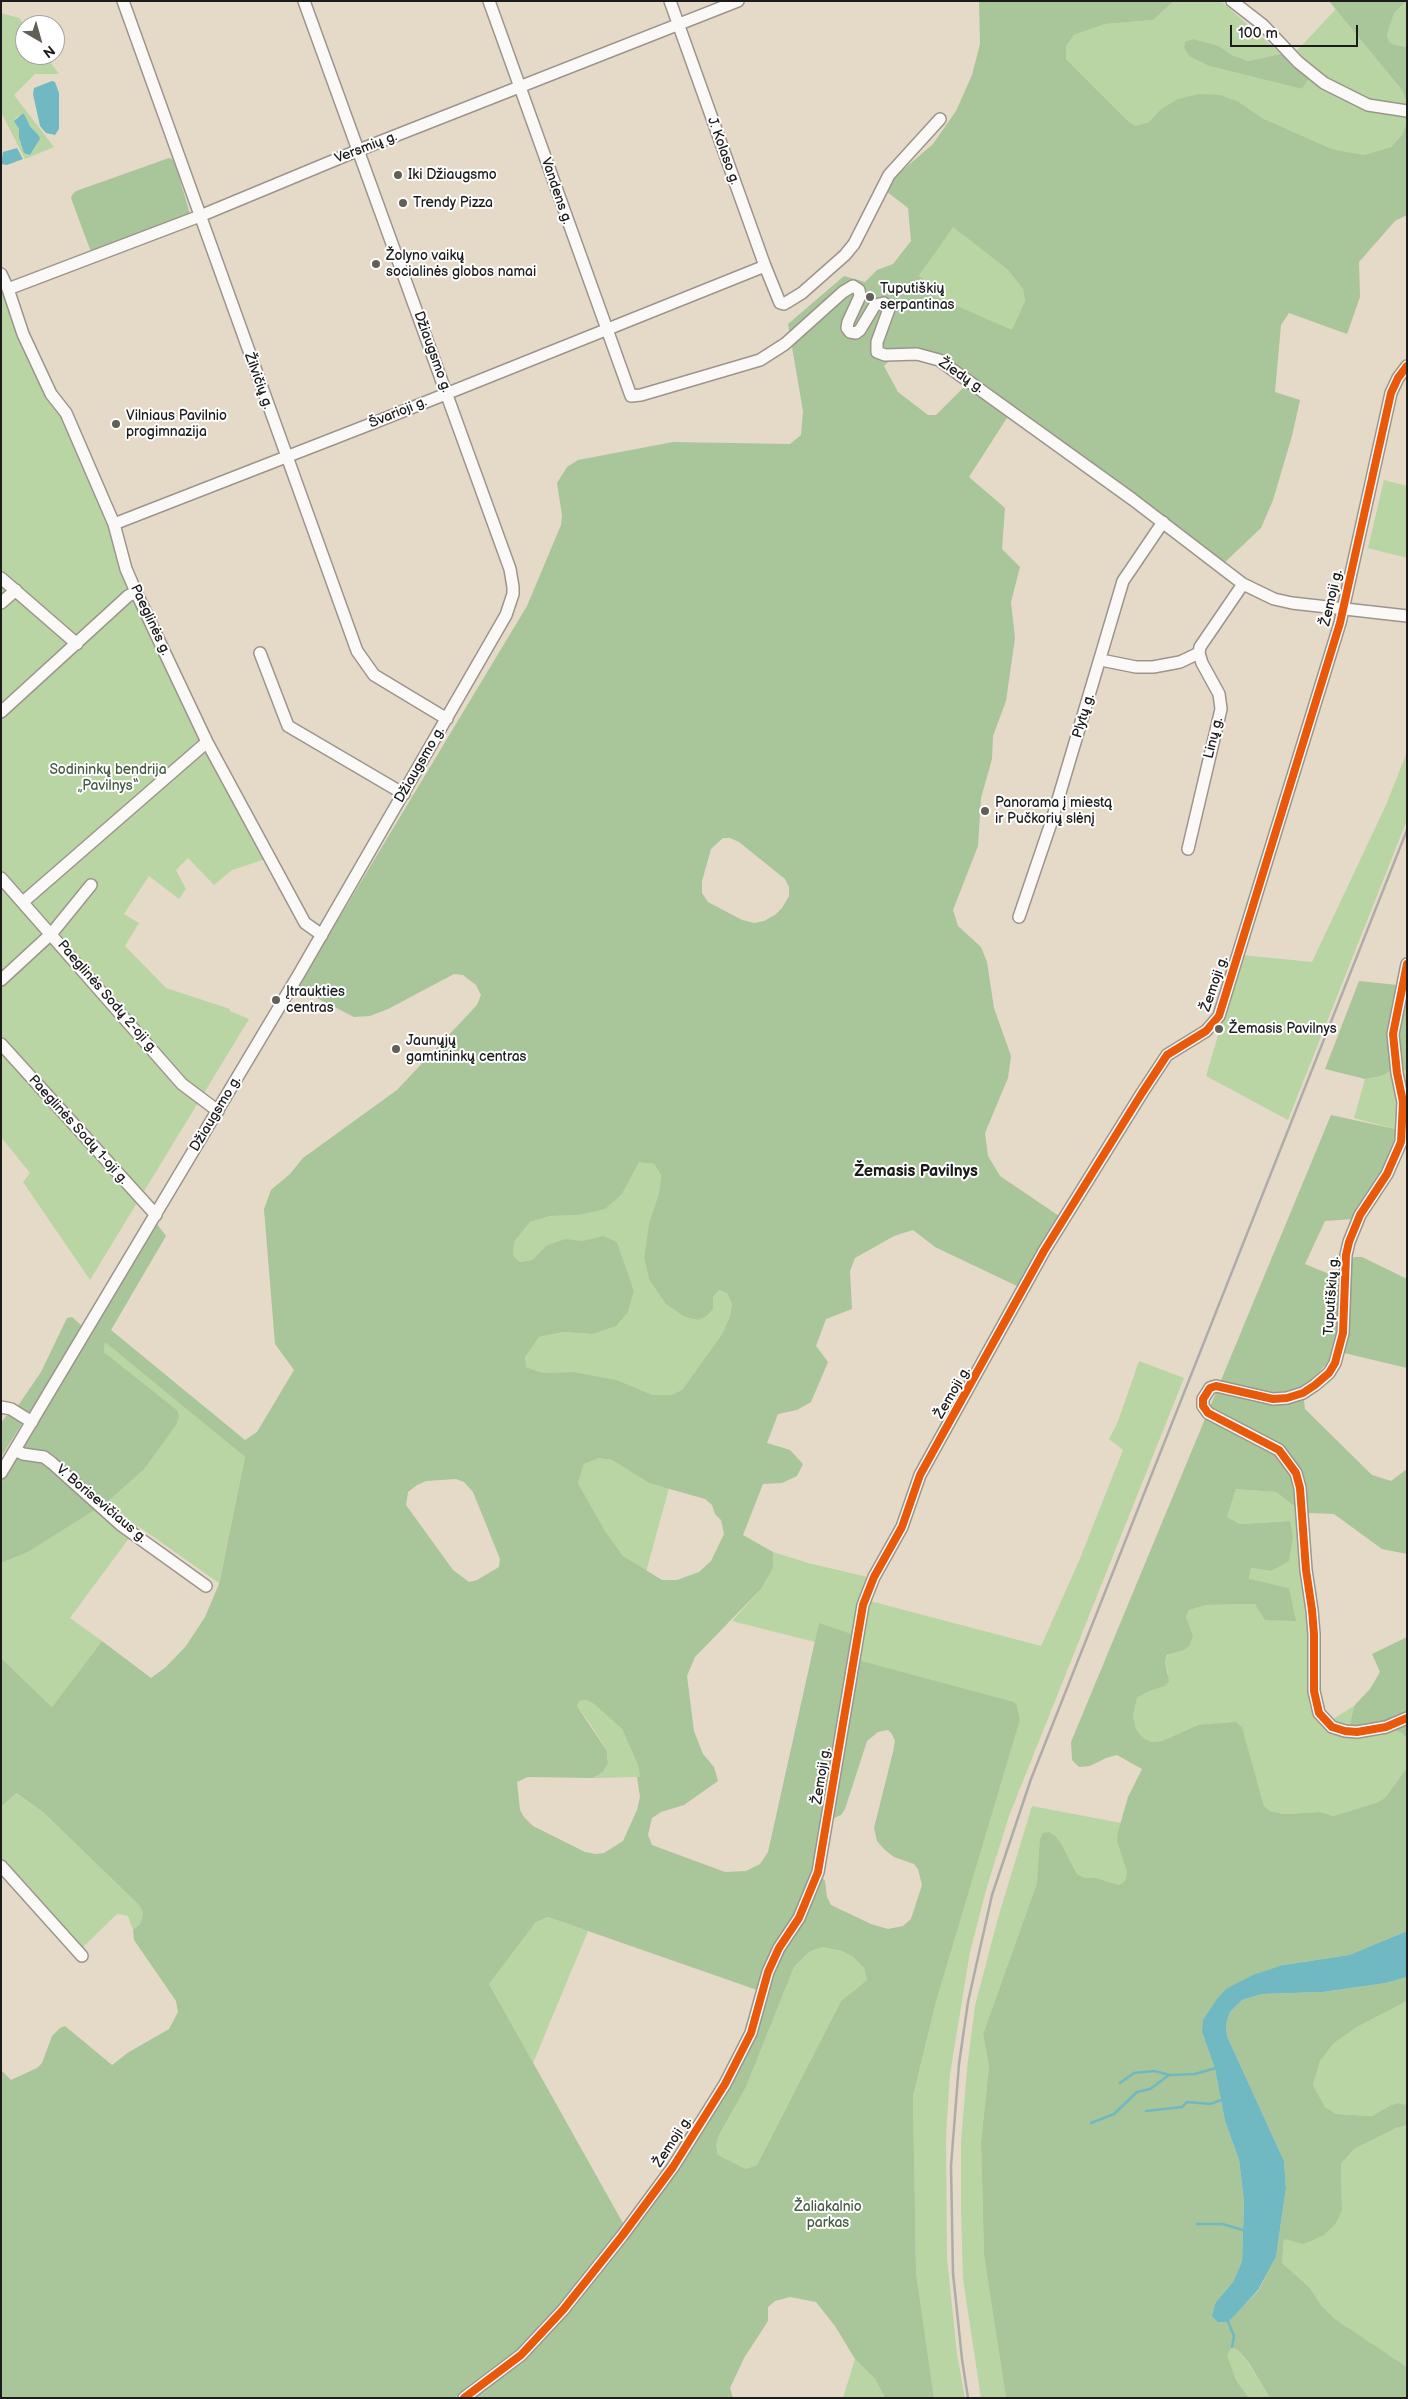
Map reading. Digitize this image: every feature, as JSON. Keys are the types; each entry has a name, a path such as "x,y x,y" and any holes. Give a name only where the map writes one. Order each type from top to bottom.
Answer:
{"street":[{"name":"Žilvičių g.","path":"123,1 285,458 362,662 374,675 447,718"},
{"name":"Džiaugsmo g.","path":"1,1473 218,1112 404,794 506,615 514,587 510,569 304,1"},
{"name":"Vandens g.","path":"489,1 624,380"},
{"name":"J. Kolaso g.","path":"670,1 764,266 777,300 784,304 845,255 854,244 889,175 940,118"},
{"name":"Versmių g.","path":"5,293 200,216 359,150 520,89 738,1"},
{"path":"1232,1 1263,25 1298,62 1324,83 1368,105 1407,111"},
{"name":"Švarioji g.","path":"114,524 447,394 764,266"},
{"path":"1,274 5,293"},
{"name":"Žiedų g.","path":"624,380 628,392 634,396 760,360 785,344 843,292 853,286 859,290 860,296 848,322 847,328 850,332 856,333 860,330 875,305 884,303 889,309 877,342 878,352 885,355 917,354 938,360 1162,522 1243,584 1274,599 1342,610 1407,616"},
{"name":"Paeglinės g.","path":"5,293 51,394 66,413 114,524 126,569 207,742 306,923 322,935"},
{"name":"Žemoji g.","path":"464,2398 521,2355 563,2310 622,2236 673,2167 725,2084 751,2033 768,1972 779,1948 799,1918 818,1872 858,1625 874,1577 902,1527 920,1475 979,1372 1044,1250 1167,1055 1206,1031 1219,1016 1334,644 1391,393 1398,378 1407,366"},
{"name":"Plytų g.","path":"1020,917 1051,824 1123,581 1162,522"},
{"path":"1,578 76,644"},
{"path":"1101,660 1136,667 1153,668 1180,662 1199,654 1203,640 1243,584"},
{"path":"1,603 16,590"},
{"path":"1,712 128,596 136,592"},
{"path":"260,653 288,726 404,794"},
{"name":"Linų g.","path":"1188,849 1221,709 1220,694 1199,654"},
{"path":"23,902 207,742"},
{"name":"Paeglinės Sodų 2-oji g.","path":"1,878 52,933 182,1084 218,1112"},
{"path":"1,980 52,933 91,885"},
{"name":"Tuputiškių g.","path":"1407,964 1393,1034 1397,1073 1403,1102 1402,1142 1388,1174 1360,1215 1349,1242 1346,1255 1343,1333 1335,1363 1329,1373 1303,1394 1273,1399 1216,1386 1210,1388 1203,1399 1208,1413 1234,1429 1264,1441 1279,1450 1296,1473 1300,1488 1303,1536 1314,1634 1314,1691 1319,1713 1332,1727 1357,1732 1386,1727 1407,1718"},
{"name":"Paeglinės Sodų 1-oji g.","path":"1,1044 156,1216"},
{"path":"1,1407 11,1409 32,1422"},
{"name":"V. Borisevičiaus g.","path":"15,1450 23,1454 44,1457 121,1525 206,1586"},
{"path":"1,1866 82,1956"}],"green space":[{"path":"979,1 1174,1 1153,20 1105,24 1074,35 1066,46 1066,59 1128,121 1136,126 1149,122 1160,110 1178,99 1200,94 1220,95 1239,102 1262,118 1332,149 1364,155 1391,147 1402,135 1407,122 1407,215 1395,221 1359,262 1360,297 1347,334 1289,313 1281,325 1275,392 1300,400 1292,436 1273,500 1261,528 1223,564 1012,410 969,477 1005,508 1002,549 1020,567 1011,602 1015,638 1006,701 993,736 992,759 981,798 978,846 953,910 958,926 981,947 987,962 994,1008 1011,1056 1008,1078 985,1133 988,1156 1000,1176 1059,1216 1017,1286 935,1247 913,1230 894,1236 855,1258 850,1271 852,1309 826,1319 816,1346 828,1362 811,1402 797,1410 778,1414 767,1443 790,1450 803,1464 797,1476 782,1483 763,1484 743,1535 773,1552 773,1568 761,1589 695,1657 687,1676 694,1731 703,1754 714,1767 718,1781 684,1805 661,1812 652,1818 648,1835 652,1845 725,1872 746,1871 760,1864 768,1852 819,1623 854,1635 814,1873 796,1917 757,1990 548,1917 536,1922 489,1984 624,2225 557,2307 514,2353 454,2398 1,2398 1,2070 11,2080 37,2068 42,2063 52,2036 65,2026 112,2065 129,2052 169,2029 178,2012 176,2001 134,1940 133,1930 140,1924 143,1914 140,1906 44,1813 16,1793 1,1807 1,1658 52,1707 102,1641 151,1678 166,1667 186,1646 205,1617 219,1584 245,1457 105,1342 104,1352 177,1410 179,1416 176,1425 144,1469 106,1503 28,1552 1,1563 1,1483 157,1224 166,1236 111,1330 245,1440 257,1432 294,1370 275,1344 264,1209 271,1190 290,1174 303,1158 397,1090 477,1005 481,995 476,985 463,975 454,974 388,1009 370,1016 354,1017 297,988 527,606 561,525 562,515 557,483 567,467 578,460 673,442 790,444 801,435 803,411 788,324 844,276 865,282 877,270 893,264 911,241 908,208 886,191 897,175 933,144 956,111 972,75 980,44","holes":["953,227 1008,270 1023,289 1025,301 1012,330 920,290 924,280 919,276","917,358 932,361 966,385 936,415 928,415 898,392 884,366 890,360","723,838 730,838 739,842 785,879 789,887 789,896 775,915 764,921 754,923 742,920 708,902 702,893 702,881 711,849","639,1162 654,1164 661,1175 659,1193 649,1223 644,1258 649,1279 666,1304 685,1317 698,1320 707,1316 713,1309 713,1297 719,1290 727,1293 732,1304 730,1316 722,1334 682,1390 671,1395 653,1395 617,1380 574,1372 543,1373 526,1367 525,1357 539,1337 564,1332 592,1334 616,1326 628,1312 634,1291 617,1242 603,1236 582,1241 565,1239 546,1246 532,1260 520,1262 513,1256 514,1242 530,1222 550,1216 579,1215 605,1209 622,1194","599,1458 612,1460 649,1483 705,1499 712,1505 715,1514 721,1520 724,1534 711,1561 699,1572 677,1580 662,1580 623,1556 605,1531 578,1483 584,1464","456,1479 464,1482 473,1492 500,1559 499,1567 477,1580 469,1582 453,1570 406,1505 408,1492 426,1481","586,1700 594,1704 622,1729 638,1765 640,1777 637,1777 640,1797 637,1810 623,1841 604,1853 585,1852 533,1826 520,1810 517,1782 528,1777 593,1778 603,1772 608,1764 607,1751 577,1706 579,1701"]},
{"path":"1174,1 1221,1 1281,54 1248,61 1232,55 1219,46 1193,39 1185,43 1184,48 1189,56 1209,66 1302,89 1310,77 1288,60 1336,9 1402,90 1406,100 1407,122 1402,135 1391,147 1364,155 1332,149 1262,118 1239,102 1160,110 1149,122 1136,126 1128,121 1066,59 1066,46 1074,35 1105,24 1153,20"},
{"path":"1329,1 1407,1 1394,13 1387,35 1389,42 1407,47 1407,115 1406,100 1402,90"},
{"path":"1407,2 1407,47 1389,42 1387,35 1394,13"},
{"path":"1,13 15,17 15,65 52,65 59,74 35,74 14,95 54,147 25,159 1,112","holes":["22,114 40,139 32,152 22,148 19,139 19,129 15,118"]},
{"path":"1193,39 1219,46 1232,55 1248,61 1281,54 1310,77 1302,89 1209,66 1189,56 1184,48 1185,42"},
{"path":"169,158 174,160 190,214 91,252 71,198 72,195 76,191"},
{"path":"952,226 1008,270 1023,289 1025,301 1012,331 919,290 919,277"},
{"name":"Sodininkų bendrija „Pavilnys“","path":"1,270 138,588 206,734 272,857 232,870 214,885 188,858 176,870 186,889 179,899 149,876 124,914 139,923 125,946 166,988 230,1009 230,1011 249,1019 90,1280 23,1182 30,1173 1,1137"},
{"path":"1384,480 1407,486 1407,558 1368,548"},
{"path":"1407,752 1407,820 1288,1120 1206,1076 1242,955 1312,962 1386,805"},
{"path":"1359,981 1407,986 1407,1070 1391,1071 1381,1076 1365,1079 1325,1069"},
{"path":"1407,1070 1407,1123 1399,1134 1395,1129 1354,1118 1365,1079 1381,1076 1391,1071"},
{"path":"1331,1115 1395,1129 1399,1134 1388,1164 1354,1219 1325,1221 1305,1264 1334,1276 1339,1274 1341,1267 1354,1257 1362,1257 1407,1279 1407,1368 1344,1353 1331,1358 1303,1392 1305,1409 1372,1475 1391,1481 1407,1469 1407,1554 1382,1549 1334,1514 1308,1513 1298,1509 1276,1492 1236,1489 1227,1517 1240,1524 1290,1521 1293,1537 1289,1561 1271,1571 1251,1568 1249,1579 1289,1588 1296,1621 1265,1620 1255,1604 1206,1605 1189,1610 1186,1617 1193,1635 1190,1645 1184,1650 1167,1655 1165,1662 1169,1681 1165,1686 1147,1692 1137,1698 1133,1716 1136,1729 1143,1738 1151,1742 1162,1741 1198,1725 1236,1722 1242,1727 1264,1806 1270,1811 1284,1814 1321,1812 1333,1816 1376,1803 1385,1798 1407,1768 1407,1931 1349,1955 1283,1965 1202,2032 1215,2069 1225,2121 1239,2160 1244,2201 1242,2261 1233,2282 1216,2302 1227,2322 1258,2291 1276,2257 1286,2188 1284,2161 1227,2036 1226,2024 1230,2012 1242,2000 1262,1994 1323,1992 1386,1983 1407,1977 1407,2001 1357,2027 1334,2043 1320,2061 1313,2085 1325,2107 1336,2114 1372,2116 1391,2105 1399,2103 1407,2105 1407,2125 1396,2128 1354,2149 1341,2164 1342,2210 1336,2223 1324,2235 1304,2244 1284,2239 1282,2263 1309,2287 1321,2305 1335,2319 1407,2367 1407,2398 1270,2398 1249,2363 1239,2351 1232,2347 1227,2355 1236,2380 1249,2398 1006,2398 984,2255 981,2142 989,2066 983,2034 1037,1883 1040,1839 1043,1833 1049,1832 1055,1836 1062,1845 1077,1874 1085,1878 1096,1878 1119,1885 1125,1881 1127,1873 1117,1841 1118,1832 1128,1797 1142,1769 1117,1755 1090,1766 1079,1767 1072,1760 1071,1742"},
{"path":"639,1161 654,1164 661,1175 659,1193 649,1223 644,1258 649,1279 685,1317 698,1320 707,1316 713,1309 713,1297 719,1290 727,1293 732,1304 730,1316 722,1334 682,1390 671,1395 653,1395 617,1380 574,1372 543,1373 526,1367 524,1357 539,1337 564,1332 592,1334 628,1312 634,1291 617,1242 603,1237 582,1241 565,1240 546,1246 532,1260 520,1262 512,1256 514,1242 530,1222 550,1216 579,1215 622,1194"},
{"path":"72,1317 83,1327 1,1457 1,1423 6,1416 13,1413 41,1372 67,1318"},
{"path":"105,1341 245,1457 219,1583 138,1526 70,1618 102,1641 52,1707 1,1658 1,1563 28,1552 106,1503 177,1410 104,1352"},
{"path":"1139,1361 1184,1378 1009,1816 986,1890 970,1952 950,2074 946,2135 947,2258 957,2354 965,2398 934,2398 916,2272 913,2096 936,2002 1020,1720 1017,1705 1013,1702 858,1660 819,1623 815,1642 732,1621 761,1589 773,1568 773,1552 808,1563 876,1579 870,1601 1041,1646 1079,1561 1123,1450 1109,1439 1117,1424"},
{"path":"599,1458 612,1460 649,1483 669,1488 646,1572 623,1556 605,1531 578,1483 584,1464"},
{"path":"1236,1489 1276,1492 1298,1509 1323,1725 1354,1706 1350,1724 1381,1725 1402,1733 1407,1739 1407,1769 1385,1798 1376,1803 1333,1816 1321,1812 1284,1814 1270,1811 1264,1806 1242,1728 1198,1725 1162,1741 1151,1742 1143,1738 1136,1729 1133,1716 1137,1698 1147,1692 1165,1686 1168,1673 1165,1662 1168,1655 1184,1650 1193,1635 1186,1617 1189,1610 1206,1605 1255,1604 1289,1588 1249,1580 1251,1568 1271,1571 1290,1521 1240,1524 1227,1517"},
{"path":"1407,1637 1407,1739 1402,1733 1381,1725 1353,1728 1350,1724 1354,1706 1370,1689 1380,1672 1372,1654"},
{"name":"Žaliakalnio parkas","path":"858,1660 1014,1702 1017,1705 1020,1720 936,2002 913,2096 916,2272 934,2398 885,2398 875,2379 855,2359 835,2326 816,2302 790,2297 775,2301 768,2307 768,2321 744,2358 730,2388 733,2398 472,2398 484,2390 637,2225 695,2143 728,2087 770,1975 820,1875 825,1881 827,1897 831,1905 871,1924 888,1929 903,1926 911,1919 922,1885 918,1869 914,1864 894,1857 885,1850 877,1841 874,1828 895,1741 888,1730 878,1732 867,1741 845,1809 841,1815 830,1820","holes":["822,1947 842,1951 853,1957 864,1968 867,1980 841,2001 757,2165 746,2169 718,2155 716,2145 719,2135 746,2087 794,1967 809,1952"]},
{"path":"586,1700 594,1704 622,1729 638,1765 640,1777 593,1778 603,1772 608,1765 608,1758 607,1751 577,1706 579,1701"},
{"path":"15,1793 44,1813 140,1906 143,1914 140,1924 133,1930 128,1916 117,1914 80,1950 1,1861 1,1807"},
{"path":"1032,1806 1121,1823 1117,1841 1127,1873 1125,1881 1119,1885 1096,1878 1085,1878 1077,1874 1062,1845 1039,1867 1037,1883 983,2034 989,2066 981,2142 984,2255 1006,2398 981,2398 963,2279 961,2142 967,2069 975,2006 998,1918"},
{"path":"548,1917 588,1931 533,2063 489,1984 536,1922"},
{"path":"822,1947 842,1951 853,1957 864,1968 867,1980 841,2001 757,2165 746,2169 718,2155 716,2145 719,2135 746,2087 794,1967 809,1952"},
{"path":"1407,2001 1407,2105 1399,2103 1391,2105 1372,2116 1336,2114 1325,2107 1313,2085 1320,2061 1334,2043 1357,2027"},
{"path":"1407,2125 1407,2367 1335,2319 1321,2305 1309,2287 1282,2263 1284,2239 1342,2210 1341,2164 1354,2149 1396,2128"},
{"path":"1232,2347 1239,2351 1249,2364 1270,2398 1249,2398 1236,2380 1226,2355"},
{"path":"855,2359 875,2379 885,2398 843,2398"}],"water":[{"path":"52,81 55,82 59,93 59,129 55,135 46,133 40,126 33,94 34,88"},
{"path":"24,114 40,139 30,155 24,153 19,138 19,129 14,121"},
{"path":"17,148 23,159 7,165 1,164 3,152"},
{"path":"1407,1931 1407,1977 1386,1983 1323,1992 1262,1994 1242,2000 1230,2012 1226,2024 1227,2036 1284,2161 1286,2188 1276,2257 1258,2290 1227,2322 1218,2322 1212,2316 1216,2302 1233,2282 1242,2261 1244,2201 1239,2160 1225,2121 1215,2069 1202,2032 1203,2020 1226,1989 1253,1975 1283,1965 1349,1955"}],"waterway":[{"path":"1120,2083 1134,2073 1154,2071 1170,2075 1195,2074 1216,2068"},
{"path":"1091,2123 1114,2114 1137,2092 1150,2089 1169,2075"},
{"path":"1146,2111 1182,2107 1187,2102 1210,2104 1224,2099"},
{"path":"1197,2224 1222,2224 1247,2231"},
{"path":"1227,2319 1234,2336 1232,2347"}],"railway":[{"path":"968,2398 953,2273 951,2166 959,2064 968,2002 992,1895 1031,1779 1407,830"}],"cycle path":[{"path":"464,2398 521,2355 563,2310 622,2236 673,2167 725,2084 751,2033 768,1972 779,1948 799,1918 818,1872 863,1605 874,1577 902,1527 920,1475 1044,1251 1142,1093 1167,1055 1206,1031 1219,1016 1340,623 1391,393 1398,378 1407,366"},
{"path":"1407,964 1393,1034 1397,1073 1403,1102 1401,1142 1387,1174 1360,1215 1349,1242 1346,1255 1343,1333 1335,1363 1329,1373 1315,1385 1303,1393 1287,1398 1273,1399 1216,1386 1210,1388 1203,1399 1203,1406 1208,1413 1279,1450 1296,1473 1300,1488 1306,1570 1314,1634 1314,1691 1319,1713 1332,1727 1357,1732 1386,1727 1407,1718"}],"place":[{"name":"Iki Džiaugsmo","path":"398,175"},
{"name":"Trendy Pizza","path":"403,203"},
{"name":"Žolyno vaikų socialinės globos namai","path":"376,264"},
{"name":"Tuputiškių serpantinas","path":"870,297"},
{"name":"Vilniaus Pavilnio progimnazija","path":"116,424"},
{"name":"Panorama į miestą ir Pučkorių slėnį","path":"985,811"},
{"name":"Įtraukties centras","path":"276,1000"},
{"name":"Žemasis Pavilnys","path":"1219,1029"},
{"name":"Jaunųjų gamtininkų centras","path":"396,1049"}],"district":[{"name":"Žemasis Pavilnys","path":"916,1172"}]}
